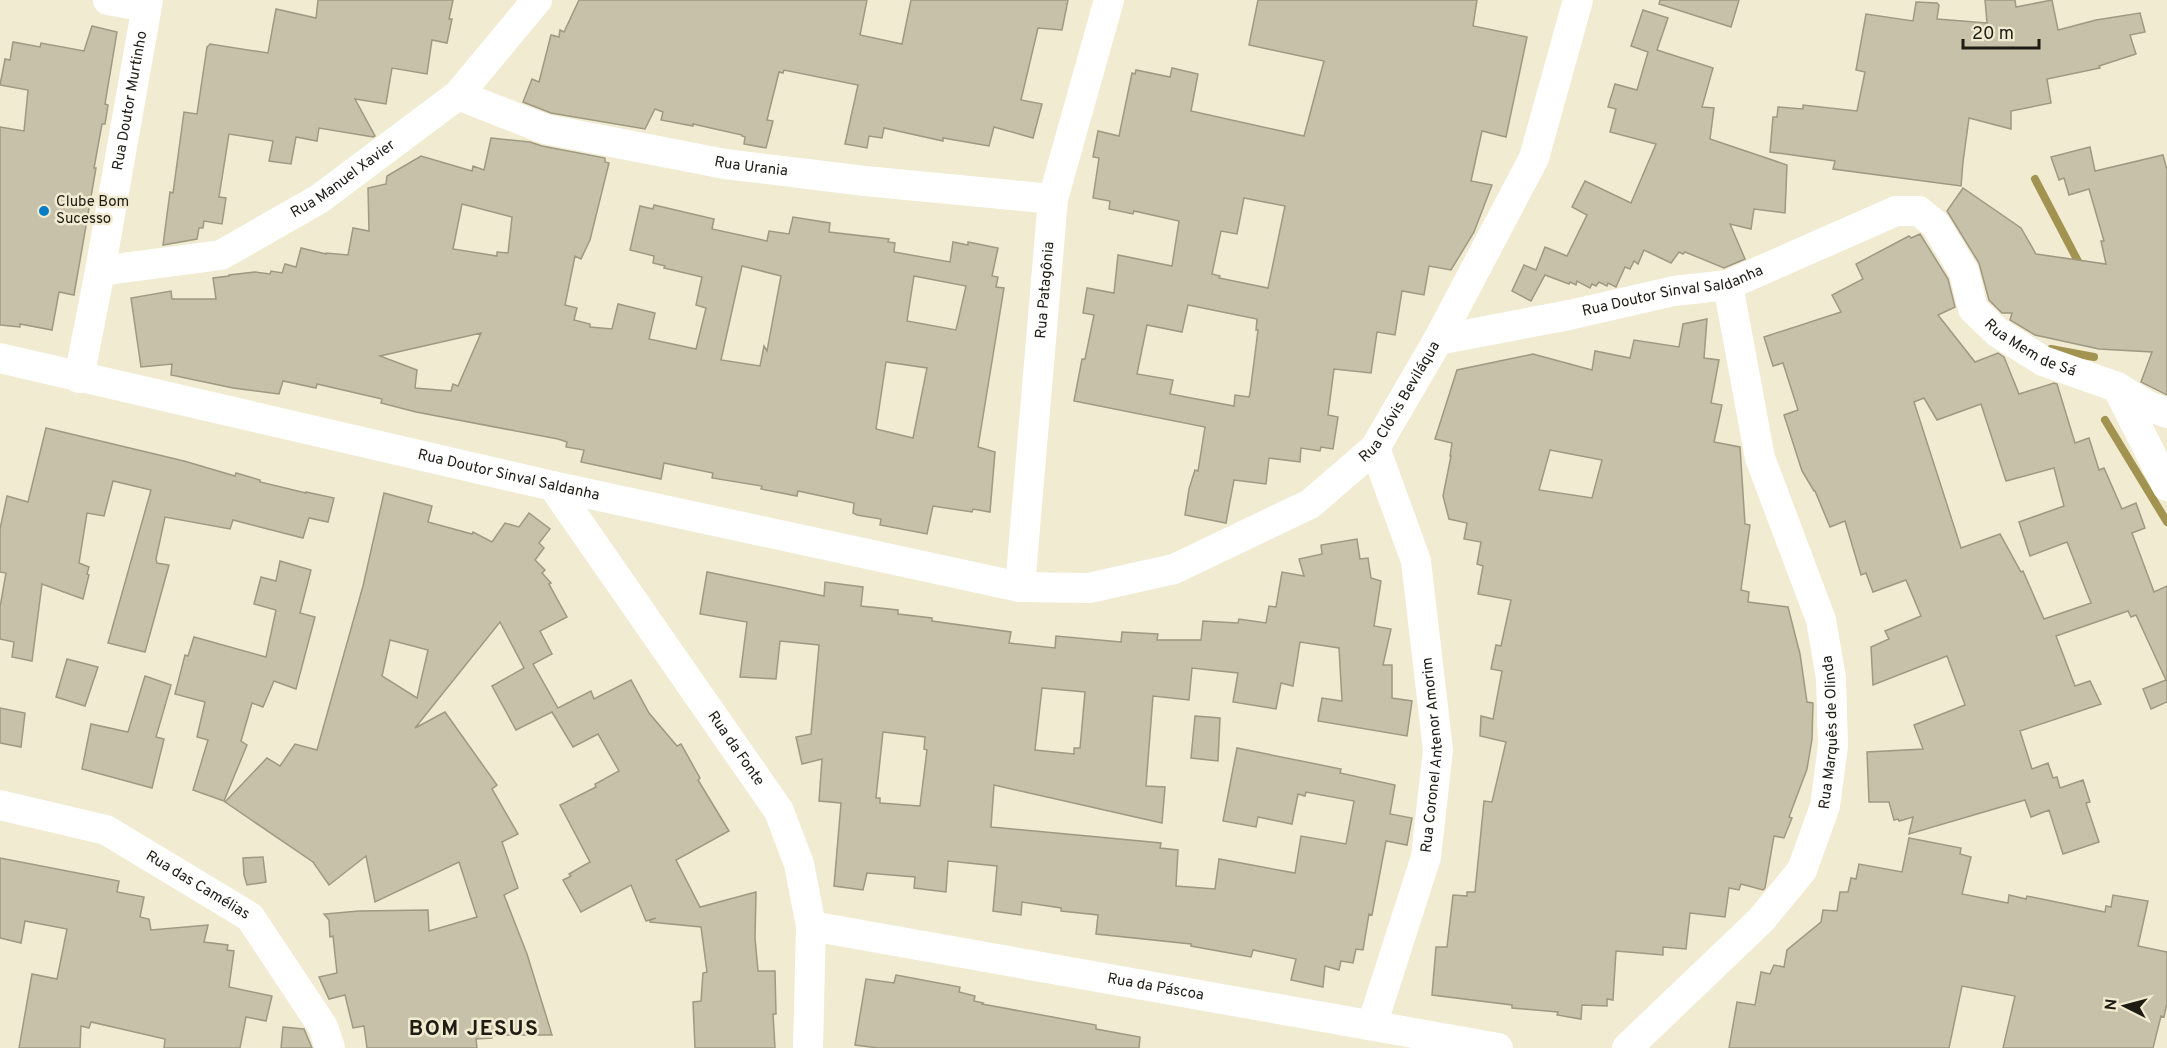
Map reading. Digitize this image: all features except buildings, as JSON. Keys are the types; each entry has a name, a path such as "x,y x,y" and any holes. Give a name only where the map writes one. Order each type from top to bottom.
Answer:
{"street":[{"path":"108,0 147,3"},
{"name":"Rua Manuel Xavier","path":"100,271 221,255 319,199 458,95 537,0"},
{"name":"Rua Patagônia","path":"1020,587 1053,199 1109,0"},
{"name":"Rua Clóvis Beviláqua","path":"1020,587 1089,588 1174,568 1310,504 1375,448 1438,340 1534,158 1578,0"},
{"name":"Rua Doutor Murtinho","path":"79,378 147,3"},
{"name":"Rua Urania","path":"458,95 545,129 725,164 865,181 1053,199"},
{"name":"Rua Doutor Sinval Saldanha","path":"1438,340 1569,315 1674,291 1728,285 1896,211"},
{"name":"Rua Mem de Sá","path":"1896,211 1918,211 1936,225 1964,272 1973,309 1997,332 2043,361 2117,387 2148,406 2167,413"},
{"name":"Rua Marquês de Olinda","path":"1627,1048 1761,920 1802,870 1825,806 1833,746 1831,678 1821,620 1760,458 1728,285"},
{"name":"Rua Doutor Sinval Saldanha","path":"0,358 553,486 1020,587"},
{"path":"2117,387 2167,486"},
{"name":"Rua Coronel Antenor Amorim","path":"1372,1025 1426,857 1438,750 1416,561 1375,448"},
{"name":"Rua da Fonte","path":"553,486 779,811 799,864 812,926 808,1048"},
{"name":"Rua das Camélias","path":"0,805 105,830 250,917 323,1027 330,1048"},
{"name":"Rua da Páscoa","path":"812,926 1498,1048"}],"waterway":[{"path":"2035,179 2081,267"},
{"path":"2051,349 2094,357"},
{"path":"2105,420 2167,522"}],"place":[{"name":"Clube Bom Sucesso","path":"44,211"}],"district":[{"name":"BOM JESUS","path":"474,1029"}]}
